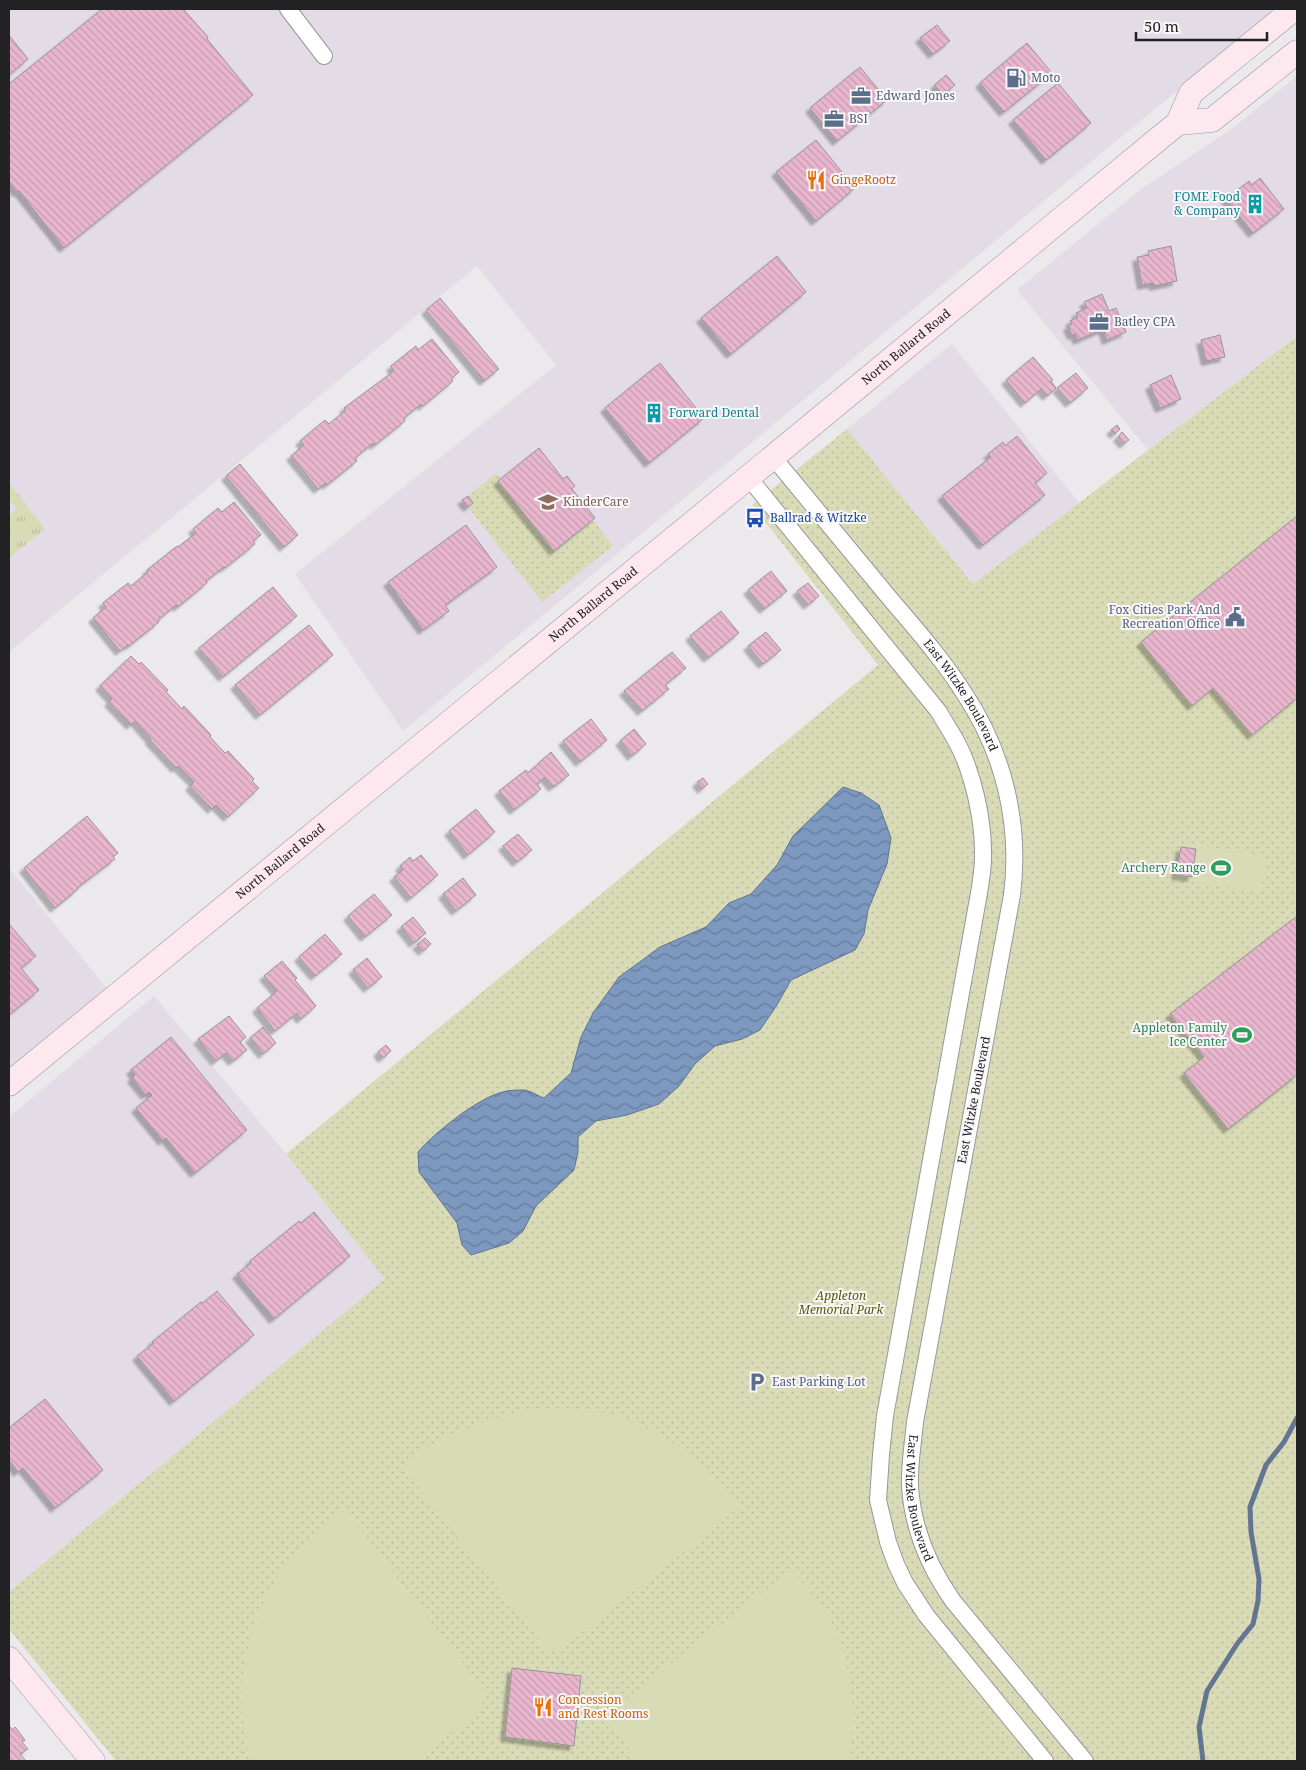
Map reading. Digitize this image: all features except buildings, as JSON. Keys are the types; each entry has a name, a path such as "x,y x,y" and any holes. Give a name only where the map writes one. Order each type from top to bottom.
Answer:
{"main road":[{"name":"North Ballard Road","path":"9,1084 1178,123 1191,93 1294,9"},
{"path":"1178,123 1212,120 1297,52"},
{"path":"9,1659 93,1761"}],"street":[{"path":"288,9 324,56"},
{"name":"East Witzke Boulevard","path":"773,457 893,602 964,692 984,726 1004,778 1011,813 1014,846 1015,871 1012,895 915,1422 910,1488 918,1534 938,1580 953,1601 1085,1761"},
{"name":"East Witzke Boulevard","path":"748,478 939,712 959,747 975,794 983,858 979,892 885,1416 880,1456 878,1500 888,1542 905,1583 926,1615 1045,1761"}],"shaded area":[{"path":"9,9 1276,9 403,731 295,574 556,365 477,266 9,652"},
{"path":"1297,76 1297,336 1148,450 1017,290 1141,189 1234,127"},
{"path":"952,344 1079,503 973,584 847,429"},
{"path":"9,868 114,997 9,1084"},
{"path":"154,996 286,1154 386,1279 9,1592 9,1117"}],"green space":[{"name":"Appleton Memorial Park","path":"1297,336 1297,1761 116,1761 9,1629 9,1592 385,1279 286,1154 878,665 752,505 847,429 973,584"},
{"path":"496,473 501,478 498,481 554,551 593,520 613,546 542,602 468,507 473,503 468,496"},
{"path":"9,483 45,529 9,558 9,543 12,540 9,536 9,516 17,509 9,499"},
{"name":"Archery Range","path":"1181,843 1263,855 1265,869 1259,889 1256,892 1176,879"},
{"path":"534,1408 573,1408 596,1411 629,1420 645,1427 675,1444 703,1465 739,1507 558,1652 547,1650 401,1466 415,1455 447,1437 499,1417"},
{"path":"345,1510 484,1691 482,1710 415,1761 251,1761 242,1711 242,1685 252,1633 272,1585 292,1556"},
{"path":"791,1570 817,1599 828,1616 844,1656 852,1698 852,1741 849,1761 638,1761 610,1725 613,1709"}],"water":[{"path":"843,787 861,793 879,805 891,838 887,864 868,910 864,934 855,950 791,980 760,1030 742,1039 715,1046 695,1064 679,1086 659,1104 627,1115 596,1121 578,1137 578,1152 574,1170 536,1206 523,1231 509,1243 471,1255 462,1245 457,1223 419,1172 418,1152 435,1135 458,1117 493,1095 508,1091 526,1090 544,1098 571,1073 581,1037 593,1013 619,977 660,947 706,927 729,903 751,894 777,865 793,836"}],"waterway":[{"path":"1203,1761 1199,1727 1207,1691 1237,1644 1253,1624 1258,1601 1259,1579 1251,1532 1250,1507 1266,1465 1284,1442 1297,1418"}],"place":[{"name":"Moto","path":"1016,78"},
{"name":"Edward Jones","path":"861,96"},
{"name":"BSI","path":"834,119"},
{"name":"GingeRootz","path":"816,180"},
{"name":"FOME Food & Company","path":"1255,204"},
{"name":"Batley CPA","path":"1099,322"},
{"name":"Forward Dental","path":"654,413"},
{"name":"KinderCare","path":"548,502"},
{"name":"Ballrad & Witzke","path":"755,518"},
{"name":"Fox Cities Park And Recreation Office","path":"1235,617"},
{"name":"Archery Range","path":"1221,868"},
{"name":"Appleton Family Ice Center","path":"1242,1035"},
{"name":"East Parking Lot","path":"757,1382"},
{"name":"Concession and Rest Rooms","path":"543,1707"}]}
